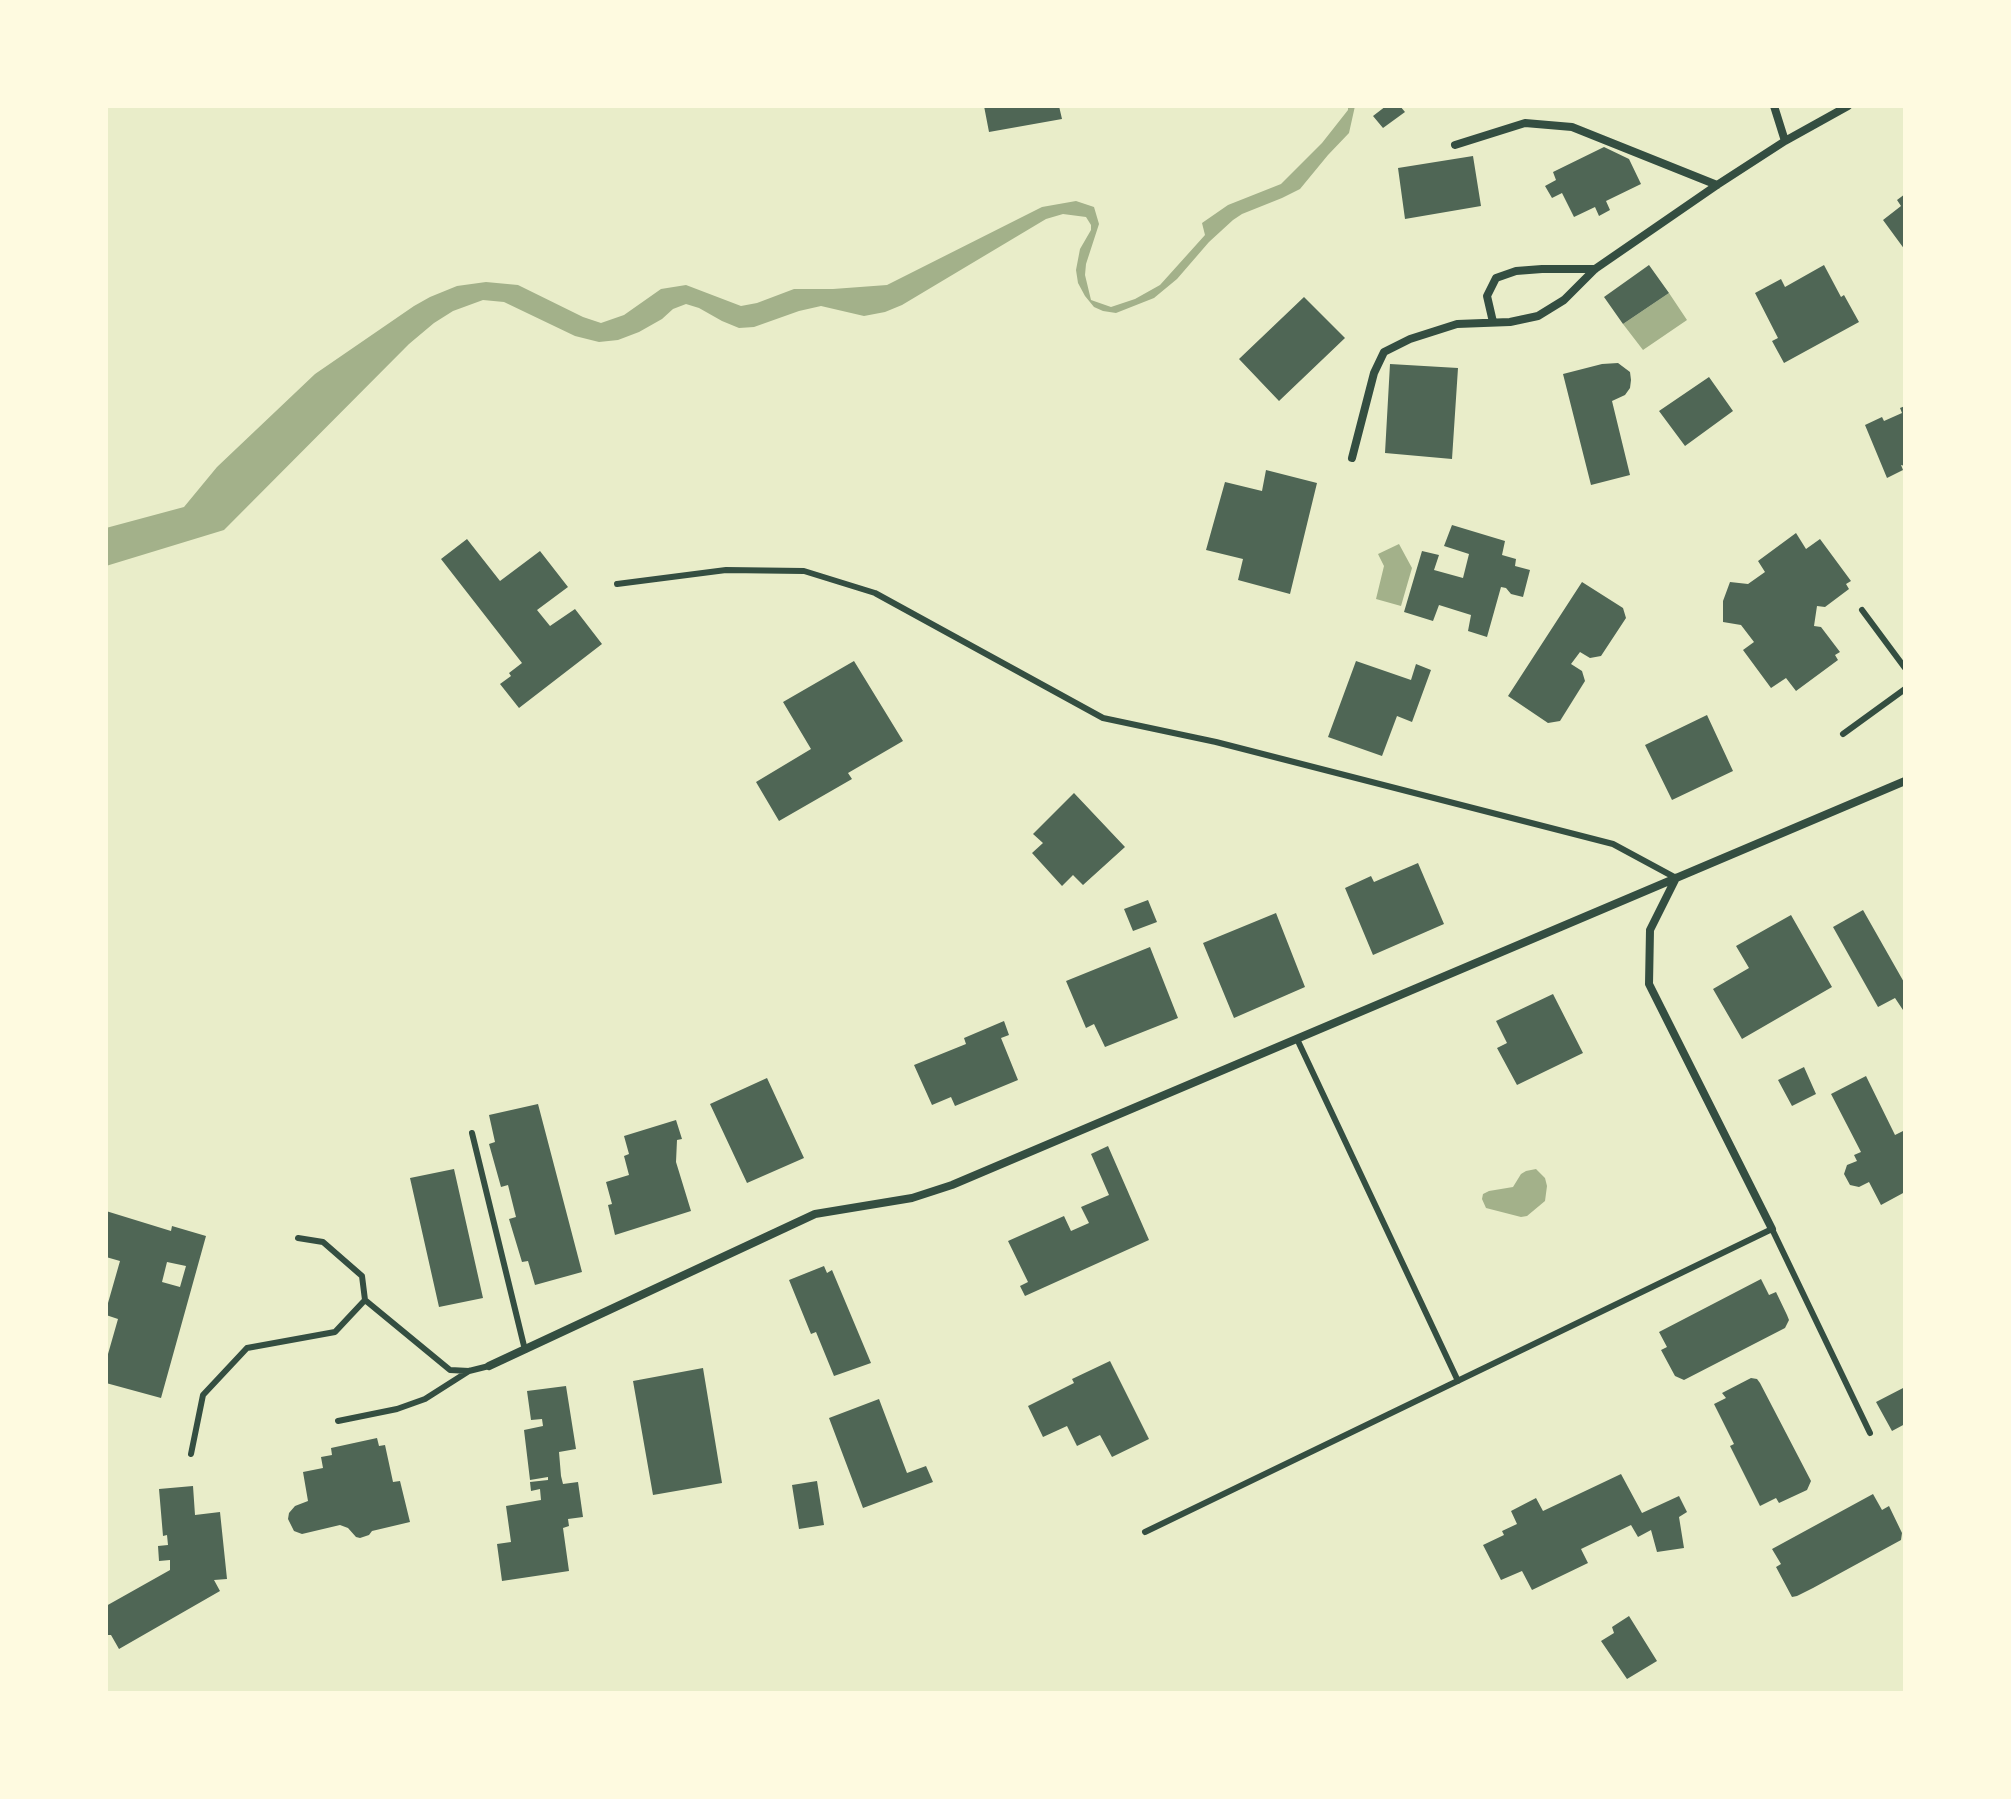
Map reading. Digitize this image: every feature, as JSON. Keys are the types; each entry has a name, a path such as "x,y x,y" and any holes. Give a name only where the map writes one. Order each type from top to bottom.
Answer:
{"street":[{"path":"1774,106 1785,141"},
{"path":"1352,458 1374,373 1384,352 1410,339 1457,324 1510,322 1538,316 1564,300 1595,269 1717,185 1785,141 1848,106"},
{"path":"1455,145 1525,123 1572,127 1717,185"},
{"path":"1493,322 1487,296 1496,278 1516,271 1595,269"},
{"path":"489,1366 815,1214 912,1198 952,1185 1905,781"},
{"path":"1676,878 1650,930 1649,984 1772,1229"}],"lane":[{"path":"617,584 726,570 804,571 875,593 1103,718 1216,742 1613,844 1676,878"},
{"path":"1862,610 1905,668"},
{"path":"1843,734 1905,689"},
{"path":"1297,1039 1458,1381"},
{"path":"472,1133 525,1350"},
{"path":"1145,1532 1772,1229 1870,1433"},
{"path":"298,1238 323,1242 362,1276 365,1300 450,1370 469,1371 489,1366"},
{"path":"191,1454 203,1395 247,1348 335,1332 365,1300"},
{"path":"338,1421 397,1409 425,1399 469,1371"}],"shaded area":[{"path":"1348,106 1355,106 1349,133 1300,189 1233,220 1177,279 1154,298 1116,313 1094,307 1078,283 1076,270 1080,249 1091,225 1086,217 1063,214 1046,219 902,305 864,316 821,306 754,327 739,328 686,304 639,332 618,340 599,342 575,336 504,302 483,300 453,311 409,344 224,530 106,566 106,528 184,507 217,467 315,374 414,306 457,286 486,282 518,285 601,323 624,315 661,289 686,285 741,306 794,289 887,285 1042,207 1076,201 1094,207 1099,224 1086,264 1085,275 1091,300 1111,307 1135,299 1160,285 1205,235 1202,223 1228,205 1281,184 1322,143"},
{"path":"1669,293 1687,320 1643,350 1623,324"},
{"path":"1399,544 1412,568 1401,606 1376,599 1384,566 1378,554"},
{"path":"1536,1169 1545,1178 1545,1201 1527,1216 1486,1208 1483,1194 1513,1187 1521,1174"}],"building":[{"path":"984,106 1059,106 1062,119 989,132"},
{"path":"1386,106 1400,106 1405,112 1383,128 1373,116"},
{"path":"1604,147 1629,159 1641,184 1606,201 1610,210 1599,216 1595,207 1574,217 1562,193 1552,198 1545,186 1556,180 1553,172"},
{"path":"1473,156 1481,206 1405,219 1398,168"},
{"path":"1905,194 1905,250 1883,220 1901,206 1897,200"},
{"path":"1649,265 1669,293 1623,324 1604,297"},
{"path":"1824,265 1859,322 1784,363 1772,341 1778,338 1755,293 1781,279 1785,287"},
{"path":"1304,297 1345,338 1279,401 1239,359"},
{"path":"1618,363 1630,372 1631,380 1625,395 1612,401 1630,475 1591,485 1563,374"},
{"path":"1390,364 1458,368 1452,459 1385,453"},
{"path":"1709,377 1733,411 1685,446 1659,411"},
{"path":"1905,406 1905,466 1901,465 1903,470 1887,478 1865,425 1902,413 1900,408"},
{"path":"1266,470 1317,483 1290,594 1238,580 1243,559 1206,550 1225,482 1262,491"},
{"path":"1452,525 1505,541 1502,555 1516,559 1515,566 1530,570 1523,597 1501,587 1487,637 1468,631 1471,615 1439,605 1433,621 1404,612 1422,551 1439,555 1434,570 1463,578 1469,554 1444,546"},
{"path":"1796,533 1806,549 1820,539 1851,581 1846,584 1849,589 1825,607 1817,606 1814,626 1821,627 1840,652 1835,655 1838,660 1796,691 1786,678 1771,688 1743,650 1754,642 1741,625 1723,622 1723,601 1730,582 1748,584 1765,572 1758,561"},
{"path":"467,539 500,581 540,551 568,587 537,610 550,626 575,609 602,644 519,708 500,684 522,663 441,559"},
{"path":"1582,582 1623,608 1626,618 1601,656 1590,658 1580,652 1571,664 1582,671 1585,681 1560,721 1548,723 1508,696"},
{"path":"854,661 903,741 848,773 852,779 779,821 756,782 811,749 783,702"},
{"path":"1356,661 1411,680 1416,664 1431,670 1412,722 1397,716 1382,756 1328,737"},
{"path":"1707,715 1733,771 1672,800 1645,745"},
{"path":"1074,793 1125,847 1083,885 1073,875 1062,886 1032,853 1043,843 1033,834"},
{"path":"1418,863 1444,924 1373,955 1345,888 1371,876 1374,882"},
{"path":"1148,900 1157,922 1133,931 1124,909"},
{"path":"1863,910 1905,984 1905,1013 1895,998 1878,1007 1833,927"},
{"path":"1276,913 1305,987 1234,1018 1203,943"},
{"path":"1791,915 1832,987 1742,1039 1713,989 1749,968 1736,946"},
{"path":"1150,947 1178,1018 1105,1047 1094,1024 1086,1028 1066,981"},
{"path":"1553,994 1583,1053 1517,1085 1497,1048 1507,1043 1496,1021"},
{"path":"1004,1021 1009,1035 1001,1038 1018,1080 955,1106 951,1097 932,1105 914,1065 966,1044 964,1038"},
{"path":"1804,1067 1816,1094 1792,1106 1778,1080"},
{"path":"1866,1076 1895,1135 1905,1130 1905,1192 1881,1205 1869,1182 1859,1187 1850,1185 1844,1174 1847,1165 1857,1161 1854,1155 1861,1152 1831,1094"},
{"path":"767,1078 804,1158 747,1183 710,1104"},
{"path":"538,1104 582,1272 535,1285 528,1261 522,1262 509,1219 516,1217 508,1185 501,1187 489,1144 495,1142 489,1115"},
{"path":"676,1120 682,1139 677,1140 676,1162 691,1211 615,1235 606,1182 629,1175 624,1156 629,1154 624,1136"},
{"path":"1108,1146 1149,1240 1025,1296 1020,1286 1028,1282 1008,1241 1064,1216 1071,1231 1089,1223 1081,1207 1109,1195 1091,1154"},
{"path":"454,1169 483,1298 439,1307 410,1178"},
{"path":"106,1211 171,1231 172,1226 206,1236 161,1398 106,1383 106,1361 118,1319 106,1315 106,1310 120,1261 106,1257","holes":["167,1262 186,1266 180,1287 162,1282"]},
{"path":"824,1266 827,1273 832,1270 871,1363 834,1376 816,1332 811,1334 789,1280"},
{"path":"1761,1279 1769,1295 1776,1292 1789,1320 1785,1328 1684,1380 1675,1376 1661,1350 1667,1347 1659,1332"},
{"path":"1110,1361 1149,1439 1112,1457 1100,1435 1077,1446 1067,1426 1043,1437 1028,1406 1074,1383 1072,1379"},
{"path":"703,1368 722,1483 653,1495 633,1381"},
{"path":"1751,1378 1760,1383 1811,1481 1807,1490 1779,1503 1776,1498 1760,1506 1730,1446 1734,1444 1714,1404 1726,1398 1722,1393"},
{"path":"566,1386 576,1449 559,1452 561,1476 563,1484 578,1482 583,1517 568,1519 569,1526 563,1528 569,1571 502,1581 497,1544 511,1542 506,1506 541,1500 540,1489 531,1491 530,1482 548,1480 548,1477 530,1480 524,1430 543,1426 542,1419 531,1420 527,1391"},
{"path":"1905,1387 1905,1424 1892,1431 1876,1402"},
{"path":"879,1399 907,1473 926,1466 933,1482 863,1508 829,1418"},
{"path":"377,1438 379,1446 385,1445 393,1482 400,1481 410,1522 372,1531 360,1538 340,1525 302,1534 294,1531 288,1519 289,1513 295,1506 308,1501 303,1472 323,1468 321,1457 332,1455 331,1448"},
{"path":"1621,1474 1642,1513 1679,1496 1687,1512 1679,1517 1684,1548 1657,1552 1651,1530 1638,1537 1631,1525 1581,1549 1588,1563 1532,1590 1522,1571 1501,1580 1483,1545 1504,1535 1502,1531 1517,1524 1511,1511 1536,1498 1543,1511"},
{"path":"817,1481 824,1525 799,1529 792,1485"},
{"path":"193,1486 195,1515 220,1512 227,1579 214,1580 220,1591 119,1649 111,1635 106,1635 106,1606 170,1570 170,1560 159,1561 158,1546 168,1545 167,1535 163,1536 159,1489"},
{"path":"1873,1494 1882,1510 1889,1506 1902,1533 1901,1540 1792,1597 1776,1567 1781,1564 1772,1549"},
{"path":"1629,1616 1657,1661 1627,1679 1601,1641 1614,1633 1612,1627"}]}
